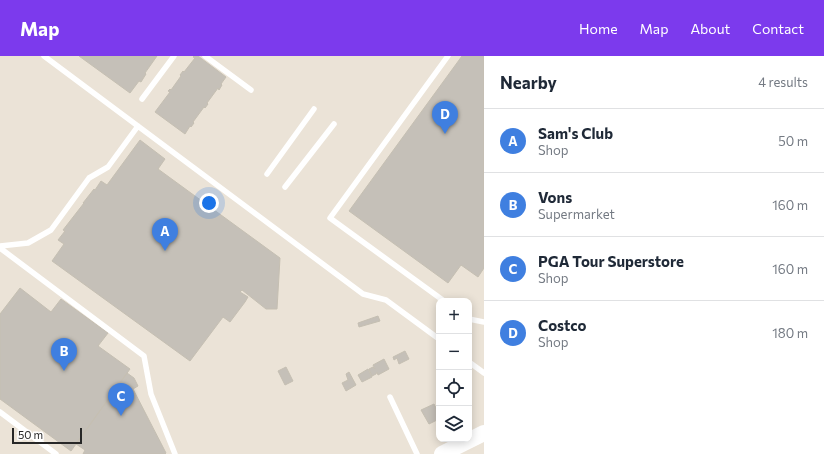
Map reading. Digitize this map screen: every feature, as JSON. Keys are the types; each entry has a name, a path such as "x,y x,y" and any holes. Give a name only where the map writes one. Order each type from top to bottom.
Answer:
{"main road":[{"path":"442,454 484,433"}],"lane":[{"path":"44,56 364,294 386,300 436,337"},
{"path":"142,99 174,56"},
{"path":"205,56 251,90"},
{"path":"440,298 330,218 448,56"},
{"path":"268,174 314,109"},
{"path":"285,187 334,124"},
{"path":"0,247 28,244 51,230 89,178 108,167 138,126"},
{"path":"0,247 144,356 151,394 175,454"},
{"path":"472,320 484,322"},
{"path":"472,364 484,373"},
{"path":"390,397 417,454"},
{"path":"0,412 56,454"}],"building":[{"path":"79,56 157,56 145,73 146,74 141,82 139,81 130,93"},
{"path":"198,56 226,77 219,90 218,88 207,103 208,104 205,108 204,107 185,134 155,112 170,92 168,91 170,89 171,90 183,71 184,72 195,58 193,57"},
{"path":"462,56 484,56 484,268 478,277 461,265 448,283 349,211"},
{"path":"140,140 165,159 158,169 280,258 277,309 266,309 242,290 240,292 248,297 245,302 230,322 223,317 190,361 52,261 64,244 58,240 65,231 63,230 101,181 107,185"},
{"path":"20,288 51,312 61,299 108,333 98,346 130,369 71,451 0,399 0,314"},
{"path":"378,316 380,321 359,327 358,323"},
{"path":"405,351 409,359 399,364 397,358 394,360 393,357"},
{"path":"384,359 389,369 378,375 377,372 372,376 369,369 373,367 375,369 373,365"},
{"path":"286,367 293,381 285,385 278,371"},
{"path":"368,369 372,377 362,382 358,375"},
{"path":"349,372 356,385 346,391 342,383 348,380 346,374"},
{"path":"127,373 134,378 138,386 133,389 166,453 83,454 85,450 76,444"},
{"path":"434,404 436,408 436,420 429,424 421,410"}],"place":[{"name":"Costco","path":"445,134"},
{"name":"Sam's Club","path":"165,251"},
{"name":"Vons","path":"64,371"},
{"name":"PGA Tour Superstore","path":"121,416"}]}
